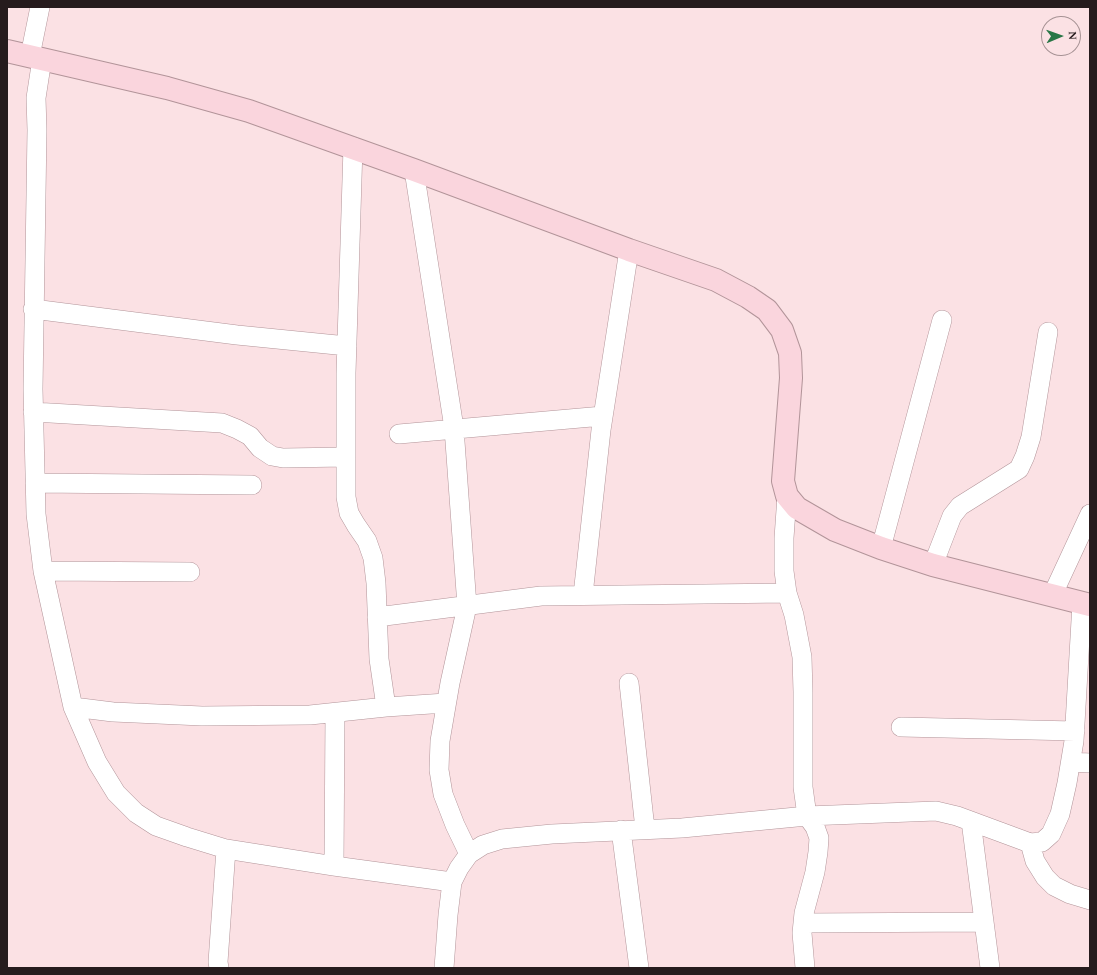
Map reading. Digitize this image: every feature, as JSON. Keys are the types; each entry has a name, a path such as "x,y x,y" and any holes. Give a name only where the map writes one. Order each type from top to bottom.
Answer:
{"street":[{"path":"40,7 36,57 33,309 36,514 43,571 73,707 97,762 116,793 136,813 156,826 226,849 334,866 452,882"},
{"path":"7,51 167,88 249,111 353,147 629,250 716,280 748,297 767,310 782,330 790,353 791,378 783,481 787,496 784,538 784,571 787,593 794,615 802,657 803,787 807,816 815,827 819,838 815,872 804,913 802,933 805,968"},
{"path":"353,147 347,346 346,497 349,513 367,541 373,558 376,583 379,659 386,707"},
{"path":"414,170 454,428 467,606 446,703 440,740 439,770 443,794 455,825 469,854"},
{"path":"584,595 603,416 629,250"},
{"path":"33,309 237,335 347,346"},
{"path":"881,548 942,320"},
{"path":"933,565 952,516 960,506 1018,469 1025,456 1031,437 1048,332"},
{"path":"34,412 222,423 237,428 250,436 260,448 272,456 283,458 346,457"},
{"path":"399,434 603,416"},
{"path":"35,483 252,485"},
{"path":"444,968 452,882 459,868 469,854 483,845 502,839 552,834 682,828 807,816 936,811 957,816 1030,843 1042,842 1051,834 1060,814 1068,783 1075,731 1086,604 933,565 881,548 835,530 810,517 797,508 787,496"},
{"path":"1052,596 1090,514"},
{"path":"43,571 190,572"},
{"path":"377,618 541,596 787,593"},
{"path":"629,683 645,829"},
{"path":"73,707 113,712 202,716 310,715 386,707 446,703"},
{"path":"334,866 335,712"},
{"path":"902,727 1075,731"},
{"path":"1071,762 1090,763"},
{"path":"971,821 990,968"},
{"path":"621,830 639,968"},
{"path":"1030,843 1035,861 1045,877 1054,886 1070,894 1090,900"},
{"path":"219,968 218,962 226,849"},
{"path":"803,923 983,922"}]}
